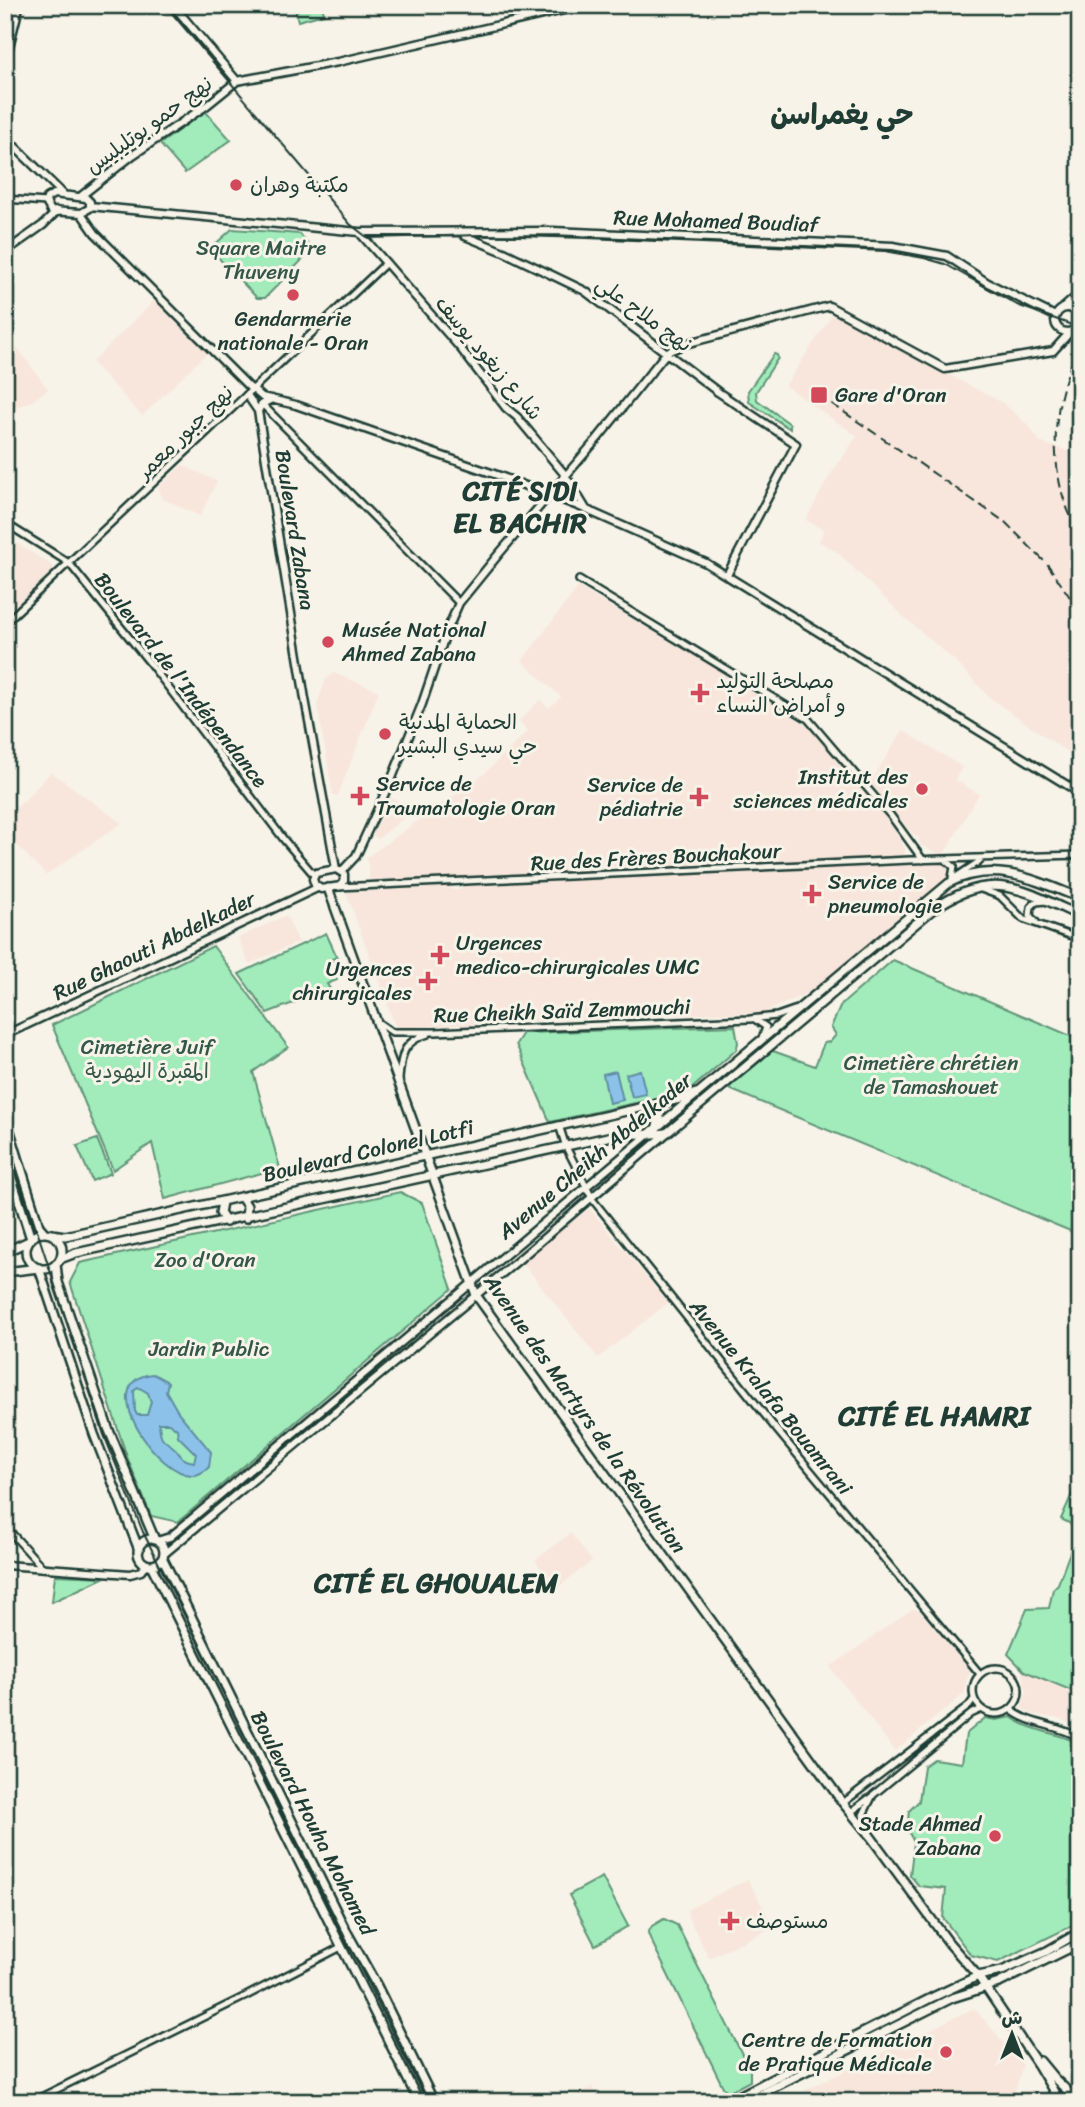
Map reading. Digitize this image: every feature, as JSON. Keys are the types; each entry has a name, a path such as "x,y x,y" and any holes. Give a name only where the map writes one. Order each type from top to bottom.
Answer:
{"main road":[{"path":"5,61 19,5"},
{"path":"175,7 237,81 327,65 586,5"},
{"name":"نهج حمو بوتليليس","path":"80,196 237,81"},
{"path":"5,137 64,195"},
{"path":"50,195 80,196 89,200 90,206 88,211 81,214 51,211 46,202 50,195"},
{"name":"Rue Mohamed Boudiaf","path":"90,206 359,232 574,232 893,246 947,256 988,283 1055,316"},
{"path":"5,252 43,225 57,211"},
{"path":"81,214 95,233 251,391 260,407 272,399"},
{"name":"نهج ملاح علي","path":"460,231 465,236 585,291 720,393 796,444 727,575"},
{"name":"شارع زيغود يوسف","path":"359,232 461,349 506,408 566,475 586,510"},
{"path":"1059,346 1055,316 1080,293"},
{"path":"339,870 344,881 338,887 317,888 314,875 319,871 339,870 356,856 392,778 459,603 667,352 685,344 830,306 945,369 1053,351 1077,327 1079,320 1074,310 1063,308"},
{"path":"1055,324 1062,331 1071,331"},
{"path":"251,391 262,397 296,405 385,435 578,506 727,575 1080,793"},
{"name":"Boulevard Zabana","path":"260,407 305,699 339,870"},
{"path":"1080,459 1080,486"},
{"name":"Avenue Cheikh Abdelkader","path":"156,1540 170,1537 949,883 971,874 1001,872 1031,879 1080,898"},
{"name":"Avenue Cheikh Abdelkader","path":"164,1557 932,910 974,888 1003,886 1080,916"},
{"name":"Rue Ghaouti Abdelkader","path":"5,1035 317,888"},
{"name":"Avenue des Martyrs de la Révolution","path":"328,888 476,1296 843,1803 949,1943 978,1976 1016,2031"},
{"path":"790,1014 798,1023"},
{"name":"Boulevard Colonel Lotfi","path":"47,1234 57,1237 71,1236 696,1093"},
{"path":"645,1106 659,1112 657,1127"},
{"path":"5,1115 37,1220 41,1228 60,1245 58,1282 108,1428 156,1540 163,1546 164,1557 141,1571 130,1574 44,1570 5,1565"},
{"name":"Boulevard Colonel Lotfi","path":"58,1261 76,1253 624,1134 668,1132"},
{"path":"5,1157 30,1240 26,1250 28,1259 39,1268 94,1434 140,1558 149,1565"},
{"path":"241,1197 247,1206 246,1218"},
{"path":"222,1202 220,1213 226,1222"},
{"path":"5,1252 22,1246 38,1235 47,1234"},
{"path":"5,1272 48,1268 58,1261"},
{"path":"139,1550 144,1542 156,1540"},
{"name":"Boulevard Houha Mohamed","path":"164,1557 344,1927 377,1986 434,2102"},
{"name":"Boulevard Houha Mohamed","path":"149,1565 419,2102"},
{"path":"727,2102 978,1976 1002,1971 1047,1951 1080,1932"},
{"path":"744,2102 952,1998 986,1989 1080,1943"},
{"path":"1016,2031 1054,2078 1077,2098"},
{"path":"1016,2031 1060,2102 1065,2096 1077,2098"}],"street":[{"path":"175,7 188,5"},
{"path":"5,199 46,202"},
{"name":"نهج جبور معمر","path":"5,623 385,264"},
{"path":"260,407 459,603"},
{"name":"Boulevard de l'Indépendance","path":"5,523 69,563 314,875"},
{"path":"579,580 808,719 862,781 923,860"},
{"path":"910,860 911,845"},
{"path":"947,861 1080,856"},
{"path":"949,883 982,859"},
{"name":"Rue des Frères Bouchakour","path":"338,887 910,860 947,861"},
{"path":"947,861 953,865 954,870 949,883"},
{"path":"974,888 996,893 1023,919 1080,939"},
{"path":"1038,924 1030,916 1031,907 1037,902 1046,901"},
{"name":"Rue Cheikh Saïd Zemmouchi","path":"379,1023 392,1032 435,1032 750,1019 777,1016 797,1008"},
{"path":"750,1019 764,1024 766,1030 762,1038"},
{"path":"398,1079 405,1048 411,1040 435,1032"},
{"name":"Avenue Kralafa Bouamrani","path":"559,1125 566,1147 592,1198 768,1420 980,1674"},
{"path":"5,1526 44,1570"},
{"path":"843,1803 969,1706 974,1699 975,1682 980,1674 996,1668 1007,1671 1015,1678 1019,1693 1010,1709 989,1713 974,1699"},
{"path":"851,1812 971,1714 982,1709"},
{"path":"1010,1709 1018,1716 1060,1728 1080,1738"},
{"path":"871,1837 863,1815 873,1795"},
{"path":"31,2102 226,2007 341,1947"}],"shaded area":[{"path":"155,300 207,353 142,416 92,362"},
{"name":"Gare d'Oran","path":"833,314 1003,403 1029,426 1041,443 1075,453 1070,467 1074,500 1080,511 1080,761 990,698 955,661 904,617 836,551 819,542 824,530 806,520 827,480 857,436 785,386"},
{"path":"11,339 48,389 32,401 5,412 5,343"},
{"path":"182,465 217,481 200,516 161,498 159,487"},
{"path":"5,536 53,566 54,570 5,617"},
{"path":"578,587 764,696 806,725 894,828 905,849 904,857 617,869 606,861 596,871 370,882 367,857 484,774 528,731 519,721 540,700 549,708 561,697 522,661"},
{"path":"334,673 379,691 338,795 333,795 317,704 326,679"},
{"name":"Institut des sciences médicales","path":"903,730 962,767 955,780 979,794 943,856 921,845 918,841 920,839 909,830 870,783"},
{"path":"51,772 122,823 46,875 5,833 5,817"},
{"path":"389,797 416,808 378,839 373,835"},
{"path":"944,864 950,876 810,992 763,1013 396,1028 346,892 448,887 460,890 464,885 587,880 597,875"},
{"path":"286,915 299,942 249,964 238,938"},
{"path":"589,1208 668,1303 598,1358 522,1262"},
{"path":"571,1533 592,1561 556,1589 535,1560"},
{"path":"912,1609 919,1610 971,1672 966,1681 965,1693 895,1751 830,1667"},
{"path":"1024,1671 1080,1694 1078,1727 1059,1719 1031,1714 1021,1708 1027,1690 1022,1673"},
{"name":"مستوصف","path":"748,1879 773,1927 709,1958 687,1915 688,1909"},
{"name":"Centre de Formation de Pratique Médicale","path":"974,2008 1023,2065 1012,2102 781,2102"},
{"path":"592,2087 599,2102 563,2102"}],"green space":[{"path":"294,5 322,5 324,14 298,21"},
{"path":"205,111 231,140 185,173 160,144"},
{"name":"Square Maitre Thuveny","path":"232,229 300,234 312,250 265,298 257,298 210,249"},
{"path":"774,354 778,358 756,392 757,400 790,424 790,429 749,402 748,391"},
{"path":"326,933 337,957 332,959 337,980 327,984 330,989 267,1013 239,974"},
{"name":"Cimetière Juif المقبرة اليهودية","path":"213,946 288,1047 253,1072 280,1168 165,1199 152,1143 113,1170 52,1025"},
{"name":"Cimetière chrétien de Tamashouet","path":"893,960 1080,1040 1080,1235 729,1089 770,1050 815,1066 824,1043 830,1042 836,1035 831,1027 841,1005"},
{"path":"735,1026 738,1043 736,1050 689,1091 550,1122 516,1044 523,1033"},
{"path":"97,1139 111,1173 92,1181 77,1146"},
{"name":"Jardin Public","path":"400,1192 422,1203 452,1289 178,1522 151,1516 127,1457 70,1282 80,1263"},
{"path":"1076,1485 1080,1486 1080,1694 1024,1671 1008,1654 1027,1609 1049,1608 1053,1589 1058,1584 1079,1528 1061,1519"},
{"path":"55,1575 105,1577 52,1602"},
{"name":"Stade Ahmed Zabana","path":"1011,1717 1027,1726 1080,1744 1080,1922 998,1962 971,1955 943,1918 946,1889 919,1886 910,1875 914,1842 907,1829 909,1811 919,1801 924,1766 934,1759 962,1763 966,1734 985,1718 996,1720"},
{"path":"602,1877 628,1926 595,1945 569,1895"},
{"path":"664,1919 677,1925 750,2070 750,2081 731,2091 728,2092 723,2087 648,1933 652,1926"}],"water":[{"path":"640,1070 646,1094 632,1097 626,1074"},
{"path":"616,1071 623,1100 609,1103 603,1074"},
{"path":"153,1374 168,1382 166,1391 178,1412 211,1452 209,1467 204,1471 195,1475 180,1472 165,1462 150,1446 137,1428 130,1410 128,1393 136,1380","holes":["138,1387 148,1393 151,1402 147,1415 137,1415 135,1411 134,1391","159,1423 169,1423 177,1429 178,1436 196,1454 194,1462 182,1457 163,1439"]}],"tram line":[{"path":"165,5 350,224 368,238 481,235 885,251 945,264 1017,305 1080,328"},
{"path":"5,1133 104,1435 143,1532 427,2102"}],"railway":[{"path":"1080,347 1065,380 1056,435 1061,489 1080,540"},
{"path":"819,395 1005,522 1048,565 1080,612"}],"place":[{"name":"مكتبة وهران","path":"236,185"},
{"name":"Gendarmerie nationale - Oran","path":"293,295"},
{"name":"Gare d'Oran","path":"819,395"},
{"name":"Musée National Ahmed Zabana","path":"328,642"},
{"name":"مصلحة التوليد و أمراض النساء","path":"700,693"},
{"name":"الحماية المدنية حي سيدي البشير","path":"385,734"},
{"name":"Institut des sciences médicales","path":"922,789"},
{"name":"Service de Traumatologie Oran","path":"360,796"},
{"name":"Service de pédiatrie","path":"699,797"},
{"name":"Service de pneumologie","path":"812,894"},
{"name":"Urgences medico-chirurgicales UMC","path":"440,955"},
{"name":"Urgences chirurgicales","path":"428,981"},
{"name":"Stade Ahmed Zabana","path":"995,1836"},
{"name":"مستوصف","path":"730,1921"},
{"name":"Centre de Formation de Pratique Médicale","path":"946,2052"}],"district":[{"name":"حي يغمراسن","path":"842,114"},
{"name":"CITÉ SIDI EL BACHIR","path":"520,506"},
{"name":"CITÉ EL HAMRI","path":"934,1415"},
{"name":"CITÉ EL GHOUALEM","path":"436,1582"}],"park label":[{"name":"Zoo d'Oran","path":"205,1260"}]}
